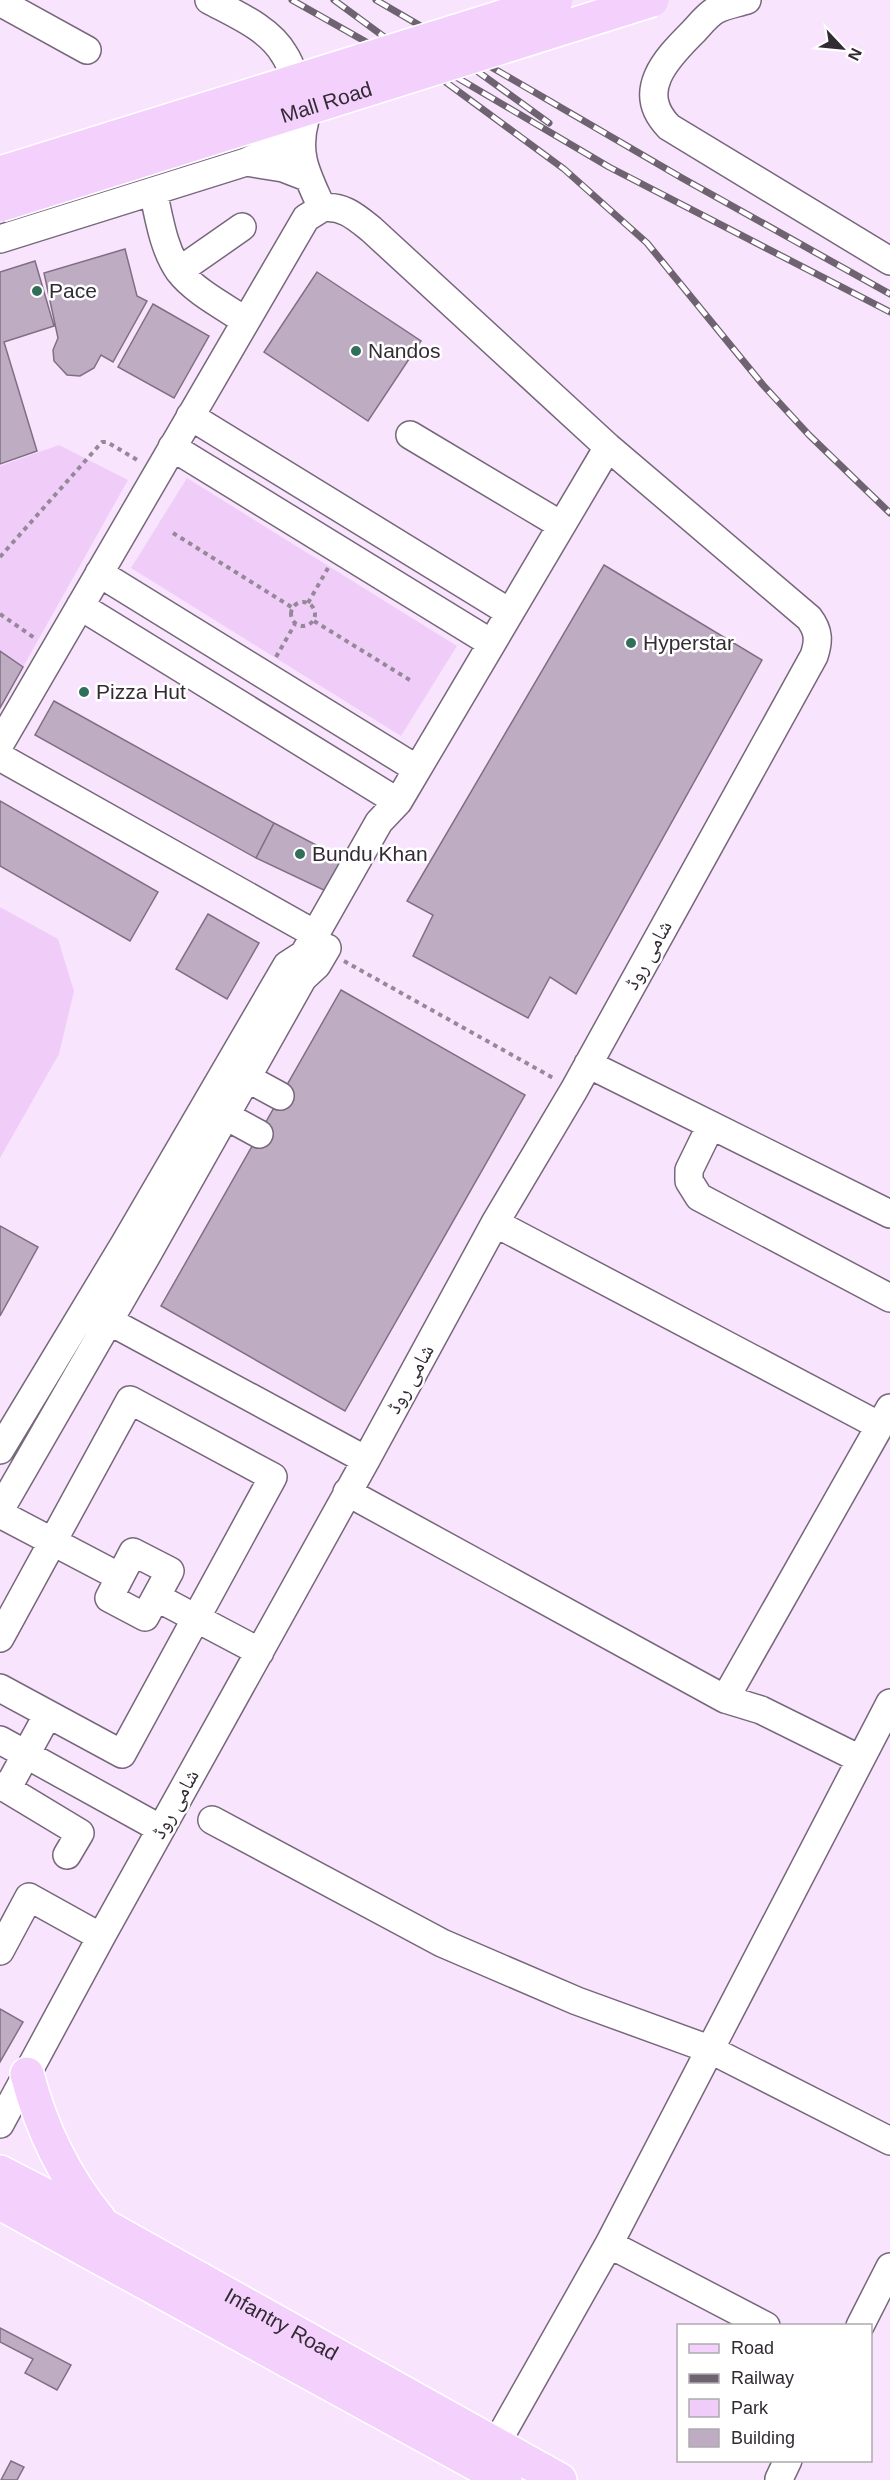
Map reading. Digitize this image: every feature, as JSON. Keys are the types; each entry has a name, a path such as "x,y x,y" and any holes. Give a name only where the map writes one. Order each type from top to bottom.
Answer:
{"main road":[{"name":"Mall Road","path":"0,173 556,0"},
{"name":"Mall Road","path":"0,205 652,0"},
{"path":"27,2074 44,2129 64,2170 83,2199 105,2226"},
{"name":"Infantry Road","path":"0,2172 105,2226 492,2468"},
{"name":"Infantry Road","path":"0,2204 492,2468 560,2480"}],"street":[{"path":"209,0 260,29 282,50 288,61 305,120 301,131 303,160 322,208"},
{"path":"747,0 713,5 668,57 652,96 657,115 669,127 890,261"},
{"path":"0,2 87,50"},
{"path":"0,239 246,162 279,146 301,131"},
{"path":"246,162 283,168 309,178"},
{"path":"153,191 165,241 179,271 207,297 246,321"},
{"path":"0,744 306,218 322,208 345,210 371,229 608,447 398,802 379,822 320,942 317,965 303,978 226,1116 0,1450"},
{"path":"179,271 242,227"},
{"path":"190,416 509,612"},
{"path":"410,435 561,525"},
{"path":"172,447 491,642"},
{"name":"شامی روڈ","path":"0,2124 495,1223 574,1090 814,656 818,634 809,618 608,447"},
{"path":"99,573 417,769"},
{"path":"80,606 398,802"},
{"path":"0,757 320,942"},
{"path":"260,1652 156,1597 170,1571 133,1552 120,1577 0,1512 109,1321 136,1249 287,965 320,942"},
{"path":"588,1064 890,1214"},
{"path":"247,1078 280,1096"},
{"path":"226,1116 259,1134"},
{"path":"711,1125 689,1170 689,1181 699,1197 890,1298"},
{"path":"495,1223 885,1417 725,1700"},
{"path":"109,1321 366,1460"},
{"path":"0,1638 130,1400 273,1477 122,1754 0,1688"},
{"path":"347,1492 725,1700 761,1710 860,1759"},
{"path":"492,2468 890,1703"},
{"path":"48,1714 26,1755 4,1787 80,1833 67,1855"},
{"path":"0,1740 161,1829"},
{"path":"212,1820 442,1943 577,2001 709,2049 890,2141"},
{"path":"0,1951 29,1898 101,1937"},
{"path":"609,2244 764,2324"},
{"path":"861,2324 890,2267"}],"path":[{"path":"0,557 102,442 107,442 157,472"},
{"path":"173,533 293,608"},
{"path":"308,603 340,550"},
{"path":"298,603 308,603 315,610 314,621 305,627 295,624 291,615 293,608 298,603"},
{"path":"0,614 53,652"},
{"path":"314,621 412,682"},
{"path":"265,675 295,624"},
{"path":"320,942 574,1090"}],"green space":[{"path":"59,445 128,480 0,708 0,466"},
{"path":"187,478 457,646 401,736 131,568"},
{"path":"0,907 58,939 74,991 59,1054 0,1158"}],"building":[{"path":"125,249 137,296 147,301 113,362 101,355 94,368 80,376 67,375 54,361 53,350 58,338 44,273"},
{"path":"35,261 54,326 4,342 37,451 0,464 0,272"},
{"path":"317,272 421,341 368,421 264,352"},
{"path":"153,304 209,336 174,398 118,367"},
{"path":"604,565 762,660 576,994 550,977 528,1018 413,956 433,915 407,901"},
{"path":"0,651 23,667 0,708"},
{"path":"54,701 274,823 256,858 35,735"},
{"path":"0,801 158,892 130,941 0,866"},
{"path":"274,823 343,859 328,892 256,858"},
{"path":"208,914 259,943 227,999 176,969"},
{"path":"341,990 525,1095 345,1411 161,1306"},
{"path":"0,1226 38,1247 0,1316"},
{"path":"0,2009 23,2022 0,2062"},
{"path":"0,2328 71,2365 57,2390 25,2373 33,2359 0,2342"},
{"path":"11,2461 24,2467 17,2480 1,2480"}],"railway":[{"path":"292,0 428,77"},
{"path":"334,0 564,169 647,243 763,385 809,435 890,513"},
{"path":"376,0 682,178 890,294"},
{"path":"452,53 549,123"},
{"path":"434,64 609,167 890,312"}],"place":[{"name":"Pace","path":"37,291"},
{"name":"Nandos","path":"356,351"},
{"name":"Hyperstar","path":"631,643"},
{"name":"Pizza Hut","path":"84,692"},
{"name":"Bundu Khan","path":"300,854"}]}
